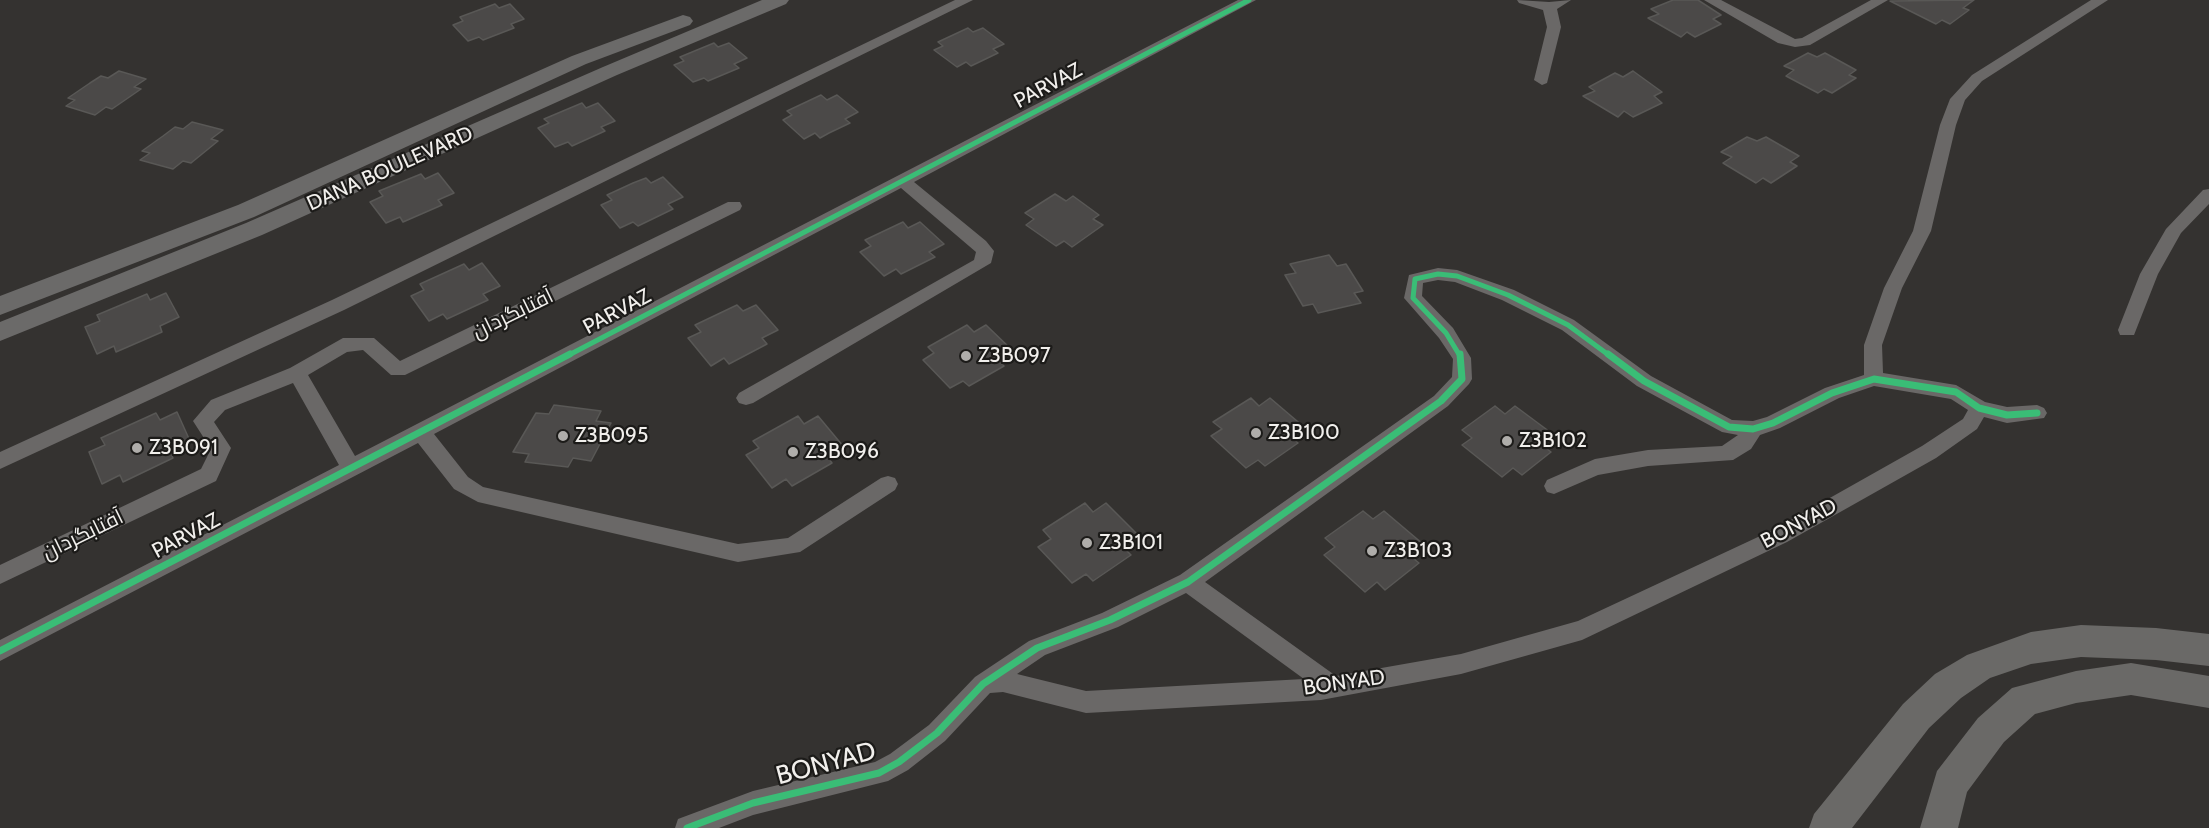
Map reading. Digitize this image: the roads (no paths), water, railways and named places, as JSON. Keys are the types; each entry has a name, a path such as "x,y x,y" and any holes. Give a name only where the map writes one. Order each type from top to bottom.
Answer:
{"main road":[{"path":"1828,828 1916,716 1948,686 1978,666 2031,648 2081,641 2156,644 2209,650"},
{"path":"1938,828 1950,784 1991,730 2025,700 2076,687 2131,679 2209,692"}],"street":[{"name":"DANA BOULEVARD","path":"0,306 246,211 579,60 737,0"},
{"name":"DANA BOULEVARD","path":"0,332 254,229 610,71 779,0"},
{"path":"0,461 338,305 966,0"},
{"name":"PARVAZ","path":"0,651 1249,0"},
{"path":"1524,0 1557,3 1542,80"},
{"path":"1711,0 1783,40 1795,43 1805,42 1881,0"},
{"path":"1874,379 1873,345 1893,288 1922,231 1948,125 1958,99 1977,78 2101,0"},
{"path":"746,398 980,264 985,259 985,251 980,245 903,181"},
{"path":"2127,330 2149,274 2175,230 2209,194"},
{"name":"آفتابگردان","path":"0,575 209,475 220,448 204,421 218,405 297,372 343,345 367,342 398,370 734,206"},
{"path":"983,684 1037,648 1110,620 1188,582 1441,401 1462,379 1462,358 1446,333 1413,298 1415,279 1438,274 1457,276 1508,295 1568,325 1644,381 1729,427 1753,429 1773,423 1832,393 1874,379 1956,392 1979,408 2007,415 2037,412"},
{"path":"297,372 351,468"},
{"name":"BONYAD","path":"687,828 753,803 879,773 899,762 937,733 983,684 1003,681 1086,702 1334,687 1461,664 1582,630 1780,536 1929,452 1970,424 1979,408"},
{"path":"1554,486 1595,467 1648,458 1726,454 1744,443 1753,429"},
{"path":"422,433 461,483 478,494 738,553 792,546 888,484"},
{"path":"1188,582 1334,687"}],"place":[{"name":"Z3B097","path":"966,356"},
{"name":"Z3B100","path":"1256,433"},
{"name":"Z3B095","path":"563,436"},
{"name":"Z3B102","path":"1507,441"},
{"name":"Z3B091","path":"137,448"},
{"name":"Z3B096","path":"793,452"},
{"name":"Z3B101","path":"1087,543"},
{"name":"Z3B103","path":"1372,551"}]}
